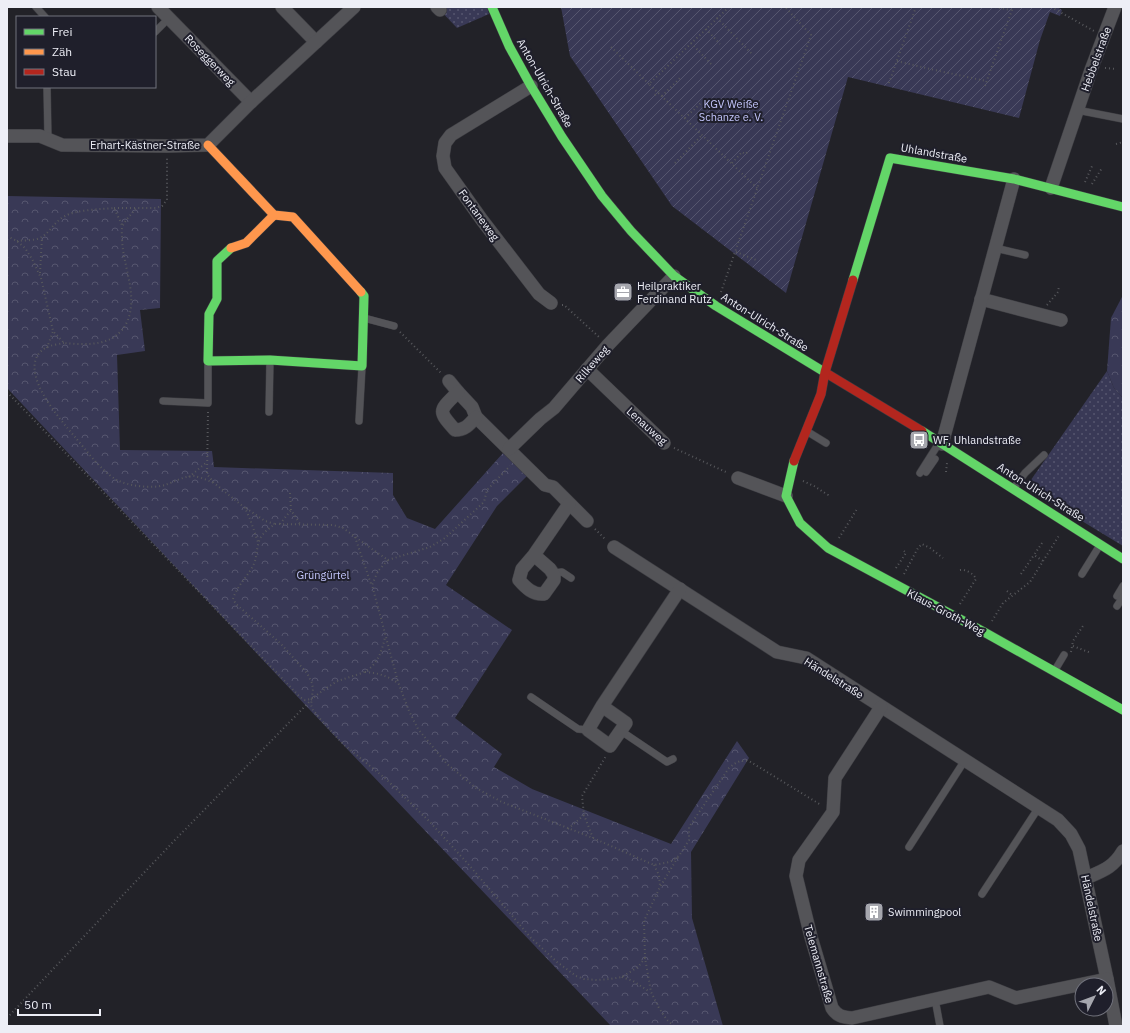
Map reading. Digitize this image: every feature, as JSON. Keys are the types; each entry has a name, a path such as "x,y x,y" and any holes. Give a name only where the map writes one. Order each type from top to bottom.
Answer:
{"street":[{"name":"Roseggerweg","path":"158,7 251,102"},
{"path":"282,7 316,42"},
{"name":"Erhart-Kästner-Straße","path":"7,136 40,136 62,145 208,145 251,102 354,7"},
{"name":"Anton-Ulrich-Straße","path":"492,7 509,46 562,137 602,196 631,231 674,276 716,306 942,444 1123,559"},
{"name":"Hebbelstraße","path":"1051,188 1091,70 1115,7"},
{"name":"Fontaneweg","path":"531,86 451,135 445,143 443,156 445,168 482,220 538,294 550,303"},
{"path":"208,145 274,215 293,217 364,296 362,366 270,360 208,361 209,314 217,300 217,261 232,248 246,243 274,215"},
{"name":"Uhlandstraße","path":"825,372 890,158 1014,179 1123,207"},
{"path":"942,444 1014,179"},
{"name":"Rilkeweg","path":"513,454 540,419 554,408 586,369 674,276"},
{"path":"981,299 1061,320"},
{"name":"Lenauweg","path":"586,369 664,443"},
{"path":"738,478 786,496 792,467 821,394 825,372"},
{"path":"449,381 472,407 476,418 545,485 553,487 587,521"},
{"path":"458,392 443,407 442,412 444,418 455,430 462,430 476,418"},
{"name":"Klaus-Groth-Weg","path":"786,496 800,523 828,548 984,632 1123,710"},
{"path":"534,555 550,569 554,576 554,580 544,594 536,594 524,586 519,580 522,569 534,555 569,504"},
{"name":"Händelstraße","path":"614,547 777,652 806,658 1058,820 1071,834 1079,849 1107,977"},
{"path":"602,706 626,723 610,746 588,730 602,706 680,589"},
{"name":"Telemannstraße","path":"881,707 835,778 832,812 800,860 796,876 811,937 832,1008 836,1014 843,1017 852,1018 989,987 1016,998 1074,986"},
{"path":"1086,878 1106,870 1121,858"},
{"name":"Händelstraße","path":"1114,1016 1116,1026"}],"lane":[{"path":"36,7 45,16"},
{"path":"156,31 169,18"},
{"path":"47,88 48,139"},
{"path":"1077,110 1123,119"},
{"path":"995,248 1024,255"},
{"path":"364,318 394,326"},
{"path":"269,412 270,360"},
{"path":"163,401 208,403 208,361"},
{"path":"359,421 362,366"},
{"path":"806,431 826,443"},
{"path":"923,473 942,444"},
{"path":"1016,485 1025,473 1044,455"},
{"path":"1093,563 1102,545"},
{"path":"1082,574 1102,545"},
{"path":"553,573 562,572 571,578"},
{"path":"1117,606 1123,586"},
{"path":"1055,672 1067,654"},
{"path":"531,697 578,729 588,730"},
{"path":"621,731 667,762 673,759"},
{"path":"909,846 965,760"},
{"path":"982,894 1039,807"},
{"path":"935,999 940,1026"}],"path":[{"path":"649,84 729,7"},
{"path":"716,306 811,35 785,7"},
{"path":"889,83 916,7"},
{"path":"995,7 1012,10"},
{"path":"985,86 1013,7"},
{"path":"1051,7 1097,32"},
{"path":"717,18 752,54"},
{"path":"706,29 720,44"},
{"path":"692,43 712,65"},
{"path":"611,47 757,188"},
{"path":"897,61 986,81"},
{"path":"1101,67 1117,69"},
{"path":"662,96 681,77"},
{"path":"655,95 658,92"},
{"path":"685,118 702,103"},
{"path":"675,163 702,135"},
{"path":"1116,144 1123,142"},
{"path":"17,241 32,240 42,237 57,221 66,215 100,209 156,208 162,206 167,200 167,146"},
{"path":"732,163 742,152 745,154 749,151"},
{"path":"1085,184 1093,164"},
{"path":"1091,186 1102,168"},
{"path":"46,348 64,343 89,345 105,342 114,338 126,325 130,312 131,294 122,246 123,226 114,208"},
{"path":"123,226 136,208"},
{"path":"7,236 17,241 25,248 41,278"},
{"path":"42,237 39,271 53,331 46,348 37,357 34,366 35,377 46,400 97,463 117,480 135,485 162,486 189,477 207,462"},
{"path":"736,252 756,260"},
{"path":"1043,315 1048,303 1058,292 1060,286"},
{"path":"550,303 564,306 608,345"},
{"path":"394,326 449,381"},
{"path":"53,331 64,343"},
{"path":"7,392 300,697 305,700 312,699"},
{"path":"208,403 207,462 208,474 214,483"},
{"name":"Lenauweg","path":"664,443 738,478"},
{"path":"372,585 378,570 388,560 430,547 445,538 484,502 487,490 513,454"},
{"path":"189,477 202,478 214,483 245,508 265,521 275,524 333,525 343,528 388,560"},
{"path":"801,480 814,486 828,496"},
{"path":"290,493 291,510 300,524"},
{"path":"245,508 258,543"},
{"path":"839,538 852,520 857,509"},
{"path":"280,524 291,510"},
{"path":"587,521 614,547"},
{"path":"984,632 1003,604 1030,582 1067,523"},
{"path":"275,524 263,533 258,543 254,561 233,599 236,604 281,644 307,673 313,689 313,710 343,744 386,779 429,821 469,865 531,938 568,971 584,979 610,979 622,977 638,967 646,958"},
{"path":"355,536 372,585 398,682 409,711 418,729 447,764 476,788 502,802 593,838 654,865 670,862 679,856"},
{"path":"1021,574 1042,543"},
{"path":"902,577 918,548 922,544 943,558"},
{"path":"894,571 906,553 904,551"},
{"path":"1034,555 1043,561"},
{"path":"958,608 976,579 976,577 966,570 960,570"},
{"path":"1007,591 1013,596"},
{"path":"1067,654 1073,641 1083,626"},
{"path":"7,1018 173,842 312,699 325,689 338,682 364,672 375,663 382,651 385,637"},
{"path":"1072,646 1091,653"},
{"path":"364,672 378,673 398,682"},
{"path":"593,838 584,815 582,796 610,746"},
{"path":"674,1026 667,1020 651,992 646,958 644,921 660,887 689,840 689,827 729,768 734,763 741,760 750,761 832,812"},
{"path":"568,828 584,815"},
{"path":"654,865 659,875 660,887"},
{"path":"622,977 633,981 651,992"}],"green space":[{"path":"437,7 487,7 489,14 457,28"},
{"name":"KGV Weiße Schanze e. V.","path":"561,7 1057,7 1062,10 1060,16 1050,12 1040,40 1019,118 848,77 786,293 672,206 570,56"},
{"name":"Grüngürtel","path":"7,196 161,199 160,308 140,310 145,351 117,355 120,450 212,451 214,467 393,473 393,495 407,518 435,529 503,453 527,476 497,506 446,585 512,630 455,718 502,754 494,767 532,789 671,844 737,741 749,758 691,852 692,918 723,1026 611,1026 310,710 7,388"},
{"path":"1123,295 1123,398 1114,388 1107,371 1111,318"},
{"path":"1107,371 1114,388 1123,398 1123,546 1026,487"}],"traffic: fast":[{"path":"492,7 509,46 562,137 602,196 631,231 674,276 716,306 826,373"},
{"path":"853,280 890,158 1014,179 1123,207"},
{"path":"231,248 217,261 217,299 209,314 208,361 270,360 362,366 364,296 361,292"},
{"path":"922,431 1123,559"},
{"path":"794,461 786,496 800,523 828,548 984,632 1123,710"}],"traffic: slow":[{"path":"208,145 274,215 293,217 361,292"},
{"path":"231,248 246,243 274,215"}],"traffic: jam":[{"path":"794,461 821,394 825,372 853,280"},
{"path":"826,373 922,431"}],"place":[{"name":"Heilpraktiker Ferdinand Rutz","path":"623,292"},
{"name":"WF, Uhlandstraße","path":"919,440"},
{"name":"Swimmingpool","path":"874,912"}]}
